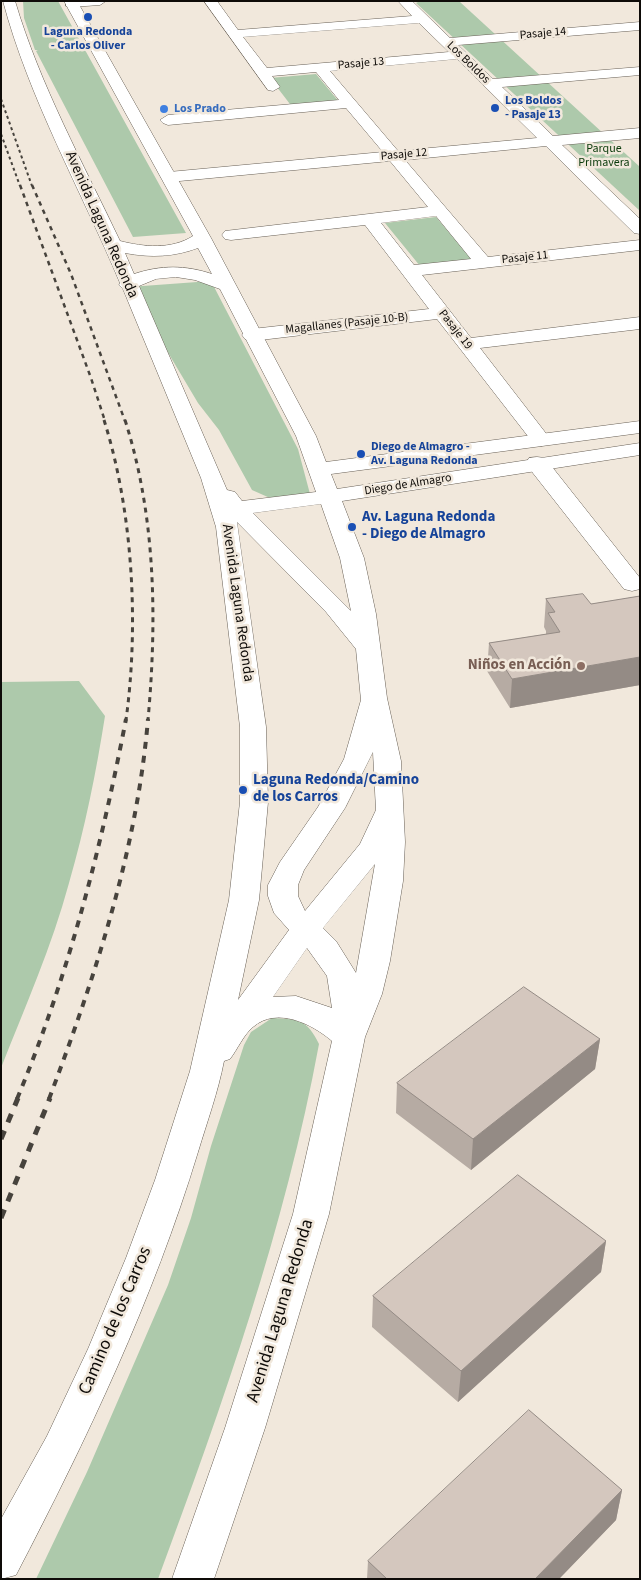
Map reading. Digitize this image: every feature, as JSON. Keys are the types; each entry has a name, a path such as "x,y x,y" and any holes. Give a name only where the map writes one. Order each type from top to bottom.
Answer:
{"street":[{"name":"Avenida Laguna Redonda","path":"9,1 18,32 42,93 112,245 212,478 227,527 249,679 253,727 254,802 244,900 206,1071"},
{"path":"70,2 100,1"},
{"path":"210,1 289,108"},
{"name":"Los Boldos","path":"404,1 640,229"},
{"name":"Avenida Laguna Redonda","path":"70,2 202,238 295,413 319,469 352,558 364,614 374,698 388,761 391,842 388,881 375,961 366,994 349,1037 311,1214 246,1428 193,1579"},
{"path":"234,34 422,19"},
{"name":"Pasaje 14","path":"446,42 640,26"},
{"name":"Pasaje 13","path":"263,73 460,56"},
{"path":"320,68 484,263"},
{"path":"490,84 640,70"},
{"path":"168,120 350,103"},
{"name":"Pasaje 12","path":"169,178 640,133"},
{"path":"231,235 440,211"},
{"name":"Pasaje 19","path":"369,219 541,440"},
{"path":"112,245 138,251 164,251 185,247 202,238"},
{"name":"Pasaje 11","path":"410,271 640,245"},
{"path":"128,285 148,275 172,271 196,274 225,284"},
{"name":"Magallanes (Pasaje 10-B)","path":"252,335 442,313"},
{"path":"466,344 640,322"},
{"name":"Diego de Almagro","path":"319,469 640,427"},
{"name":"Diego de Almagro","path":"236,508 330,498 537,463 640,449"},
{"path":"537,463 632,584"},
{"path":"212,478 236,508 342,613 368,648"},
{"path":"306,929 289,913 283,896 283,886 290,870 331,808 357,759 374,698"},
{"name":"Avenida Laguna Redonda","path":"206,1071 238,1020 285,955 373,847 389,805"},
{"name":"Avenida Laguna Redonda","path":"306,929 325,948 342,975 347,1004 349,1037"},
{"path":"238,1020 265,1009 295,1007 318,1014 335,1024 349,1037"},
{"name":"Camino de los Carros","path":"1,1561 60,1449 107,1350 172,1180 206,1071"}],"green space":[{"path":"23,1 58,1 186,233 133,237 36,51 38,50 35,50 24,18"},
{"name":"Parque Primavera","path":"420,1 465,1 460,2 640,167 640,211 416,3"},
{"path":"316,74 340,103 293,108 270,78"},
{"path":"436,217 473,260 420,266 385,223"},
{"path":"211,281 298,449 310,494 270,498 252,490 219,430 198,403 129,287"},
{"path":"79,681 105,716 94,779 80,842 55,930 1,1068 1,682"},
{"path":"272,1018 301,1022 315,1036 319,1044 305,1113 289,1181 250,1315 206,1447 158,1579 36,1579 87,1472 168,1285 191,1218 211,1146 244,1045 251,1032"}],"building":[{"path":"583,594 591,604 640,596 640,657 512,679 489,643 560,632 548,613 555,612 546,599"},
{"path":"524,987 600,1039 473,1139 397,1083"},
{"path":"518,1175 606,1241 461,1371 373,1296"},
{"path":"529,1410 622,1490 535,1579 387,1579 368,1561"}],"railway":[{"path":"1,99 32,186"},
{"path":"1,134 20,186"},
{"path":"20,185 105,421"},
{"path":"32,185 71,274 125,421"},
{"path":"104,420 122,492 131,569 132,646 126,720"},
{"path":"125,420 143,494 152,569 153,645 148,720"},
{"path":"17,1099 52,1006 81,912 106,816 126,719"},
{"path":"49,1099 98,960 112,912 134,816 148,719"},
{"path":"1,1139 18,1098"},
{"path":"1,1218 50,1098"}],"place":[{"name":"Laguna Redonda - Carlos Oliver","path":"88,17"},
{"name":"Los Boldos - Pasaje 13","path":"495,108"},
{"name":"Los Prado","path":"164,109"},
{"name":"Diego de Almagro - Av. Laguna Redonda","path":"361,454"},
{"name":"Av. Laguna Redonda - Diego de Almagro","path":"352,527"},
{"name":"Niños en Acción","path":"581,666"},
{"name":"Laguna Redonda/Camino de los Carros","path":"243,790"}]}
